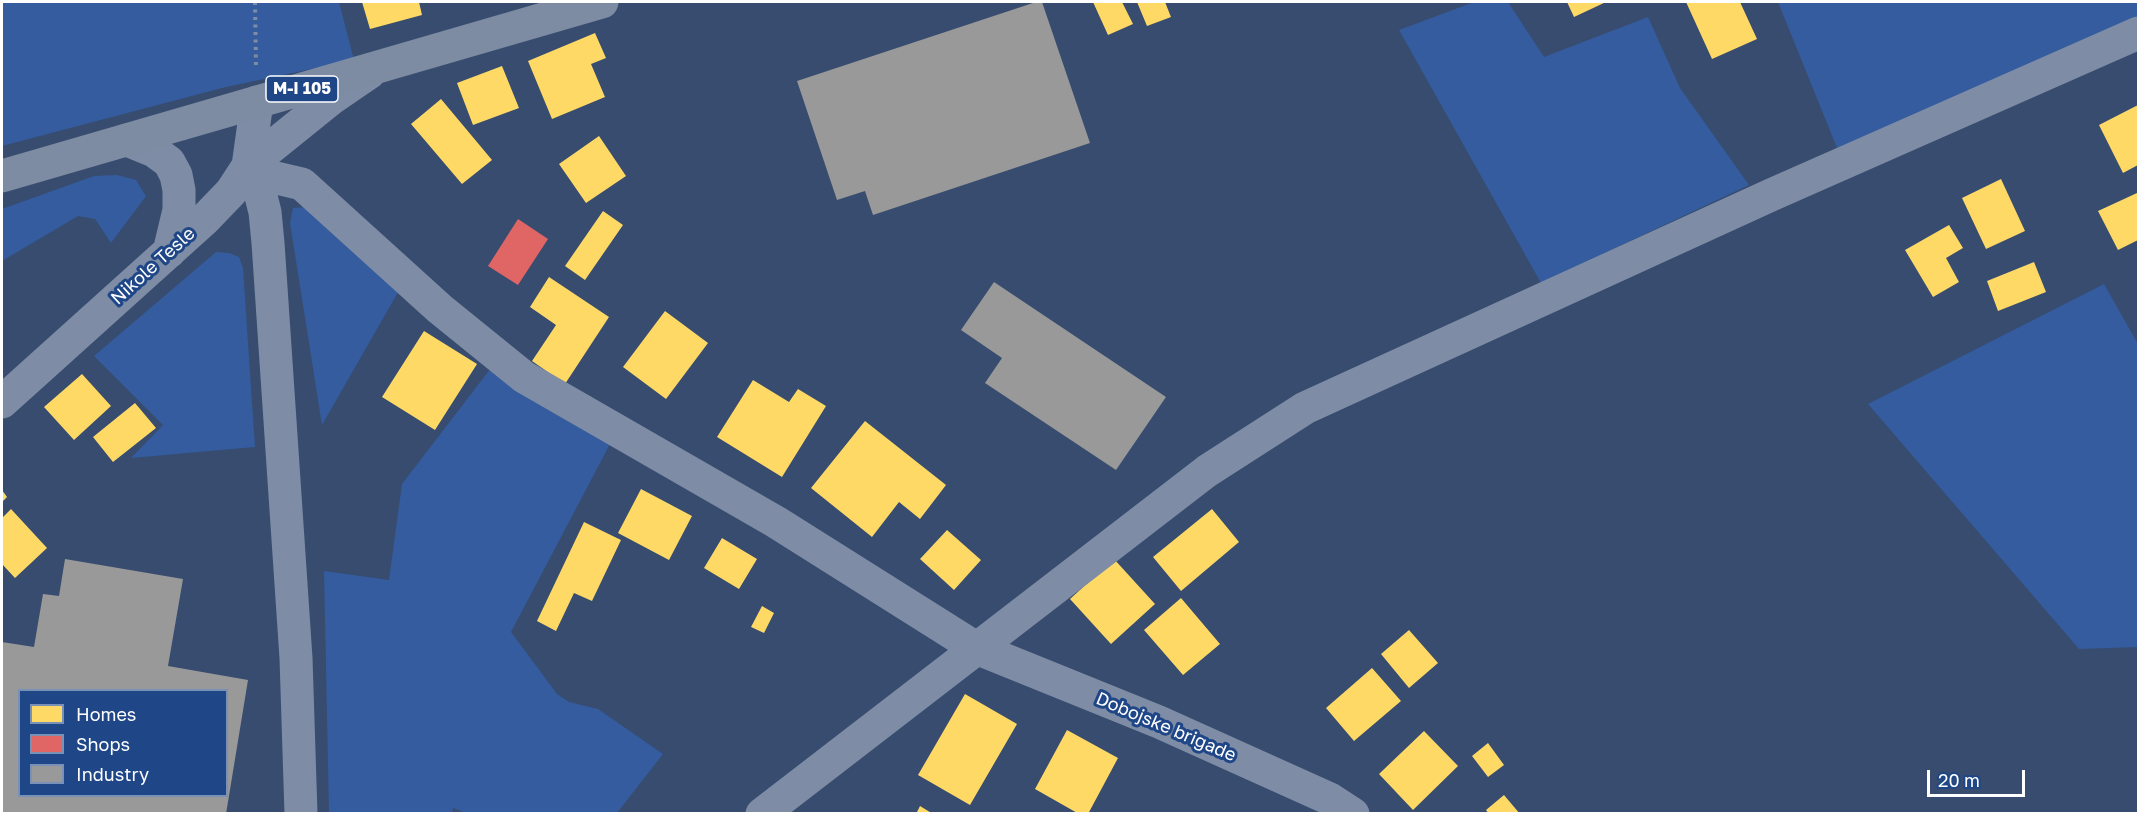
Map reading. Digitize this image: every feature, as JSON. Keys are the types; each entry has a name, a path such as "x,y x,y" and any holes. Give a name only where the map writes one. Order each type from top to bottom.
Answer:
{"main road":[{"name":"M-I 105","path":"2,176 602,2"}],"street":[{"path":"762,813 1207,471 1305,408 1771,195 2139,33"},
{"path":"301,813 296,658 268,243 265,212 252,170 330,99 376,68"},
{"name":"Nikole Tesle","path":"2,402 204,220 252,170 257,102"},
{"path":"127,140 154,152 169,162 176,175 179,210 169,252"},
{"name":"Dobojske brigade","path":"252,170 302,184 440,309 524,377 776,522 976,648 1159,722 1330,799 1353,813"}],"path":[{"path":"255,2 257,102"}],"shaded area":[{"path":"2,2 339,2 354,60 226,87 2,146"},
{"path":"1474,2 1508,2 1544,57 1648,17 1680,88 1749,185 1541,283 1399,30"},
{"path":"1778,2 2138,2 2138,18 1837,148"},
{"path":"117,175 136,180 146,196 111,243 95,219 78,216 2,261 2,209 94,176"},
{"path":"307,207 401,287 322,425 290,223 293,208"},
{"path":"216,252 239,257 243,268 255,447 131,458 163,425 94,356"},
{"path":"2104,284 2138,344 2138,647 2079,649 1868,404"},
{"path":"494,364 610,444 511,632 557,694 569,702 598,709 663,754 617,813 468,814 453,808 452,814 329,813 324,571 389,580 402,484"}],"building: Homes":[{"path":"362,2 419,2 422,15 370,29"},
{"path":"1093,2 1122,2 1133,24 1108,35"},
{"path":"1137,2 1165,2 1171,17 1147,26"},
{"path":"1567,2 1606,2 1574,17"},
{"path":"1686,2 1740,2 1757,39 1712,59"},
{"path":"595,33 606,58 591,64 605,97 552,119 528,61"},
{"path":"502,66 519,108 473,125 457,83"},
{"path":"441,99 492,160 462,184 411,124"},
{"path":"2138,105 2138,165 2123,173 2099,125"},
{"path":"599,136 626,176 586,203 559,164"},
{"path":"2001,179 2025,231 1986,249 1962,198"},
{"path":"2137,193 2138,240 2118,250 2098,211"},
{"path":"603,211 623,225 585,280 565,266"},
{"path":"1949,225 1963,248 1946,258 1959,282 1933,297 1905,250"},
{"path":"2034,262 2046,292 1998,311 1987,281"},
{"path":"549,277 609,317 565,384 532,361 556,325 530,307"},
{"path":"665,311 708,343 666,399 623,367"},
{"path":"424,331 477,364 435,430 382,397"},
{"path":"82,374 111,406 74,440 44,407"},
{"path":"753,380 789,402 798,389 826,406 782,477 717,437"},
{"path":"135,403 156,428 113,462 93,437"},
{"path":"865,421 946,485 920,519 899,502 872,537 811,488"},
{"path":"641,489 692,516 669,560 618,533"},
{"path":"2,490 7,497 2,502"},
{"path":"11,509 47,548 15,578 2,564 2,518"},
{"path":"1212,509 1239,542 1181,591 1153,557"},
{"path":"584,522 621,540 592,601 574,593 556,631 537,621"},
{"path":"947,530 981,560 954,590 920,559"},
{"path":"722,538 757,559 739,589 704,568"},
{"path":"1114,559 1155,604 1111,644 1070,599"},
{"path":"1181,598 1220,644 1183,675 1144,630"},
{"path":"762,606 774,613 764,633 751,627"},
{"path":"1409,630 1438,663 1409,688 1381,654"},
{"path":"1372,668 1401,701 1354,741 1326,708"},
{"path":"965,694 1017,724 970,805 918,775"},
{"path":"1067,730 1118,758 1088,814 1079,814 1035,789"},
{"path":"1424,731 1458,766 1413,810 1379,774"},
{"path":"1488,743 1504,765 1488,777 1472,756"},
{"path":"1504,795 1520,814 1489,814 1486,810"},
{"path":"920,806 933,814 916,814"}],"building: Shops":[{"path":"518,219 548,239 518,285 488,266"}],"building: Industry":[{"path":"1036,2 1042,2 1090,143 873,215 865,191 837,200 797,81"},
{"path":"994,282 1166,397 1116,470 985,383 1002,358 961,330"},
{"path":"65,559 183,579 168,666 248,680 226,814 2,814 2,642 34,647 43,594 59,596"}]}
